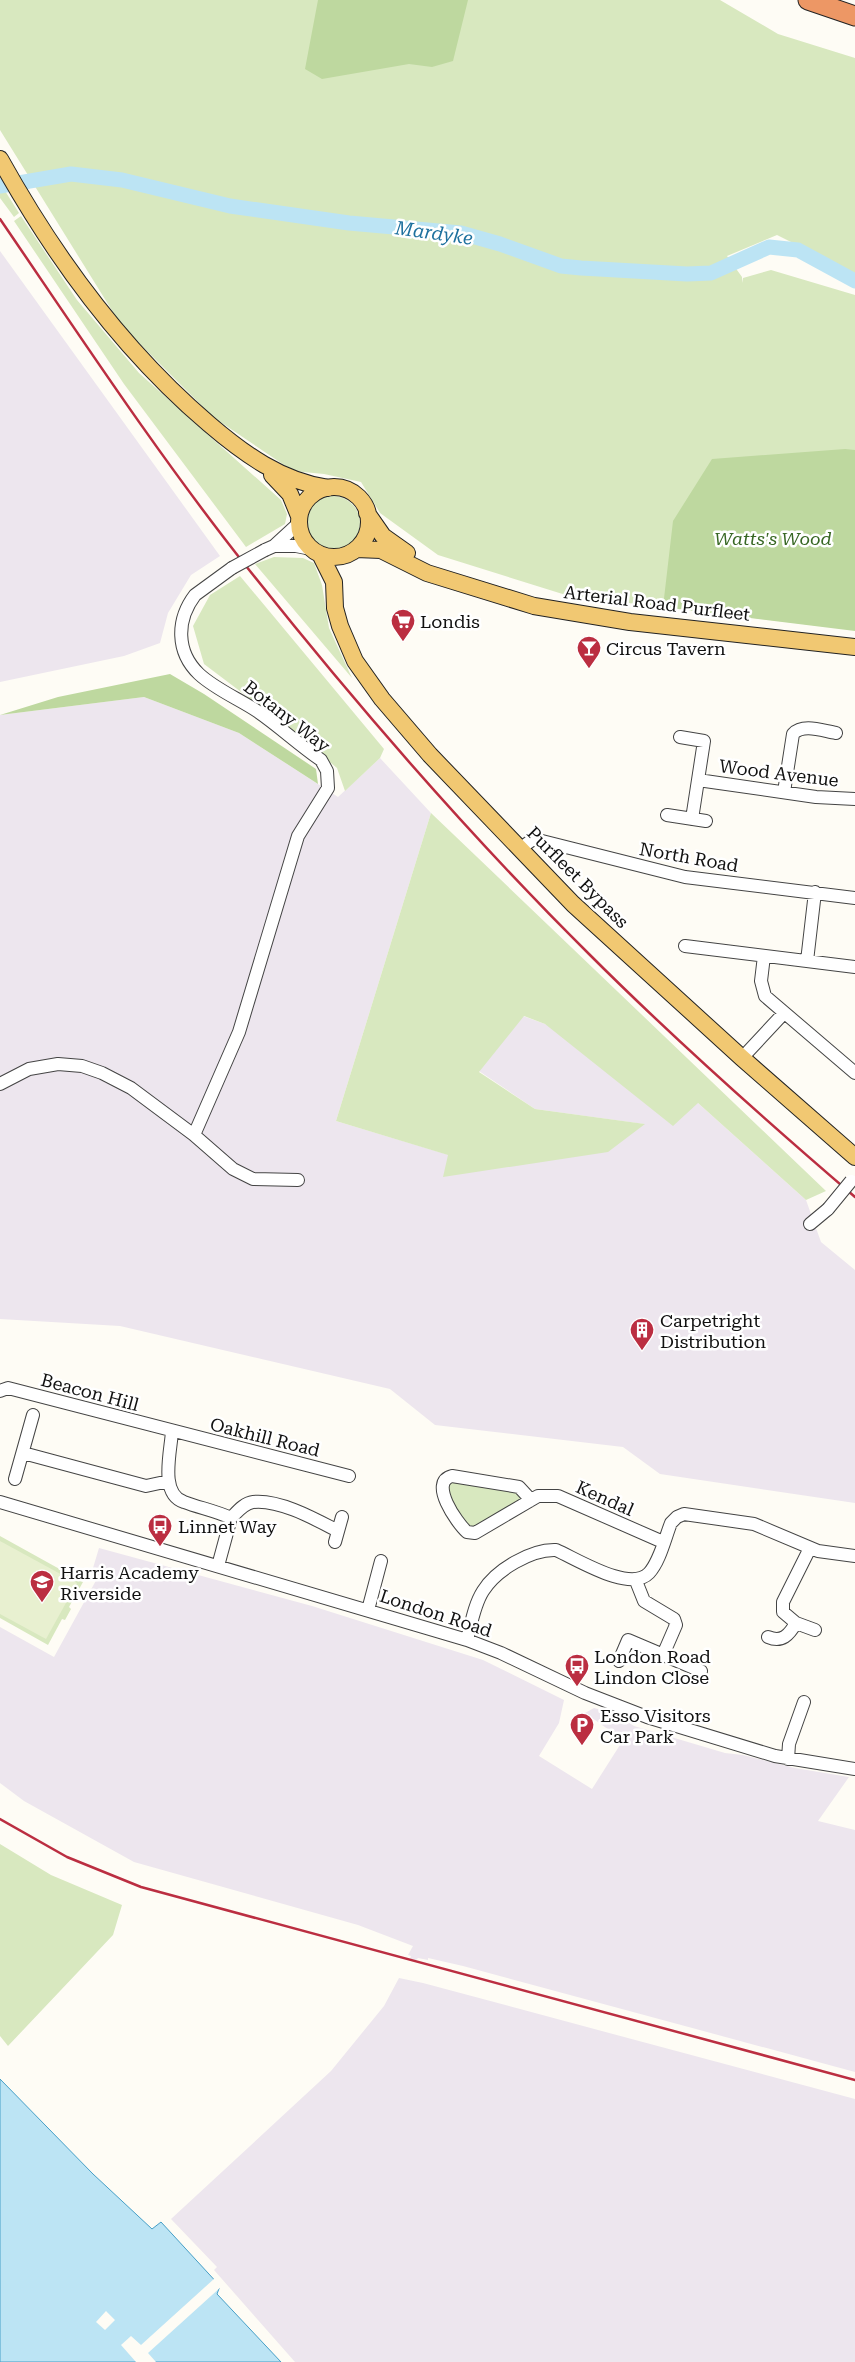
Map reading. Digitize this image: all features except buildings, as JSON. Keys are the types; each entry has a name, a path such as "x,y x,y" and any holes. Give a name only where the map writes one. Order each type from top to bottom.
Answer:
{"highway":[{"path":"808,0 855,16"}],"main road":[{"path":"1,162 27,206 63,260 126,344 191,409 258,461 290,494 299,520 300,533 315,552 329,557 353,551"},
{"path":"258,461 290,479 328,488 348,490 363,503 367,513 367,532 334,582"},
{"path":"299,520 306,501 312,495 328,488"},
{"name":"Arterial Road Purfleet","path":"367,513 376,528 396,546 458,582"},
{"name":"Arterial Road Purfleet","path":"353,551 381,550 427,573 496,596 534,606 630,622 855,647"},
{"name":"Purfleet Bypass","path":"315,552 334,582 336,608 340,626 355,660 367,679 430,755 573,904 742,1058 855,1157"}],"street":[{"name":"Botany Way","path":"194,1134 239,1032 298,836 328,788 327,771 321,760 259,712 200,675 185,654 181,643 181,630 185,610 194,595 232,568 269,548 299,520"},
{"name":"Botany Way","path":"269,548 296,546 315,552"},
{"path":"784,792 793,734 797,730 806,728 836,733"},
{"name":"Wood Avenue","path":"680,737 704,741 692,819"},
{"name":"Wood Avenue","path":"698,780 816,797 855,798"},
{"path":"667,815 706,821"},
{"name":"North Road","path":"521,848 532,840 538,840 685,877 855,898"},
{"path":"807,961 815,892"},
{"path":"685,946 855,967"},
{"path":"764,956 761,981 765,996 855,1073"},
{"path":"742,1058 784,1013"},
{"path":"0,1084 29,1069 58,1064 82,1066 102,1072 131,1088 194,1134 233,1168 253,1180 298,1180"},
{"path":"810,1224 828,1209 853,1179"},
{"name":"Beacon Hill","path":"0,1391 8,1388 172,1431"},
{"path":"15,1479 33,1415"},
{"path":"172,1431 169,1481 172,1493 181,1502 216,1511 231,1518"},
{"name":"Oakhill Road","path":"172,1431 349,1476"},
{"path":"23,1453 146,1486 169,1481"},
{"name":"Kendal","path":"531,1500 519,1487 452,1476 445,1479 442,1485 442,1492 446,1501 466,1532 482,1530 531,1500 543,1495 558,1496 663,1542"},
{"name":"London Road","path":"0,1502 467,1640 501,1653 603,1701 712,1738 788,1759 855,1769"},
{"path":"218,1566 231,1518 244,1506 252,1502 266,1503 298,1511 336,1536 342,1517"},
{"path":"467,1640 482,1592 510,1566 538,1552 556,1550 627,1581 636,1581 644,1578 650,1572 671,1523 677,1517 684,1514 759,1525 818,1551 855,1556"},
{"path":"810,1548 783,1602 783,1612 796,1623 814,1630"},
{"path":"368,1610 381,1561"},
{"path":"636,1581 644,1601 674,1619 676,1624 664,1655"},
{"path":"768,1637 775,1640 788,1636 796,1623"},
{"path":"619,1661 628,1640 701,1671"},
{"path":"788,1759 789,1744 804,1702"}],"shaded area":[{"path":"0,251 220,556 191,575 168,613 160,643 124,656 0,682"},
{"path":"144,697 239,733 338,797 380,758 431,813 336,1121 449,1155 444,1176 644,1124 535,1109 479,1071 523,1016 545,1024 698,1103 806,1200 821,1242 855,1270 855,1503 660,1474 623,1447 435,1425 390,1389 120,1326 0,1319 0,715"},
{"path":"99,1548 312,1606 483,1660 564,1700 559,1723 539,1756 592,1789 625,1737 620,1735 619,1737 585,1713 594,1708 616,1714 634,1726 725,1753 849,1777 818,1821 855,1830 855,2072 463,1966 428,1958 428,1960 410,1959 411,1956 408,1955 413,1946 358,1925 134,1862 24,1801 0,1783 0,1627 54,1657 99,1575 93,1568"},
{"path":"399,1978 855,2099 855,2362 295,2362 214,2270 217,2267 171,2219 331,2071 384,2006"}],"green space":[{"path":"0,0 720,0 778,34 855,58 855,274 777,235 727,256 742,277 742,283 743,278 771,270 855,295 855,534 845,629 569,596 438,555 380,513 361,482 324,474 293,471 213,417 121,325 0,130"},
{"path":"318,0 468,0 453,61 432,67 409,64 322,79 305,69"},
{"path":"0,183 19,213 14,217 0,198"},
{"path":"21,216 77,300 139,373 281,500 287,514 285,524 246,547 124,384 14,221"},
{"name":"Watts's Wood","path":"845,449 855,450 855,631 663,607 673,521 712,459"},
{"path":"328,496 338,496 348,500 356,508 360,523 356,538 348,546 338,550 328,550 318,546 310,538 306,528 306,518 310,508 318,500"},
{"path":"274,557 303,558 314,563 322,585 329,628 352,678 255,564"},
{"path":"240,576 384,749 380,758 345,791 337,768 289,728 204,664 193,626 210,595"},
{"path":"170,674 204,694 316,769 318,784 239,733 144,697 0,715 58,697"},
{"path":"431,813 826,1191 806,1200 698,1103 673,1126 545,1024 524,1016 479,1072 535,1109 645,1124 608,1152 443,1177 448,1155 336,1121"},
{"path":"450,1481 521,1493 523,1500 474,1528 468,1528 446,1492"},
{"name":"Harris Academy Riverside","path":"0,1536 83,1582 69,1607 71,1609 65,1620 62,1619 48,1645 0,1618"},
{"path":"0,1541 77,1583 46,1639 0,1614"},
{"path":"0,1844 51,1875 122,1905 113,1935 8,2046 0,2036"}],"water":[{"path":"0,2079 93,2174 152,2229 161,2222 220,2286 217,2294 281,2362 0,2362"}],"pier":[{"path":"215,2278 222,2286 148,2353 156,2362 136,2362 121,2345 131,2336 141,2345"},
{"path":"106,2311 115,2320 105,2330 96,2322"}],"waterway":[{"name":"Mardyke","path":"0,186 71,174 122,180 230,206 349,223 461,233 500,244 561,266 581,268 687,274 711,273 769,247 798,250 855,281"}],"railway":[{"path":"0,219 120,395 213,524 369,716 455,814 621,986 720,1078 855,1197"},
{"path":"0,1819 67,1857 141,1887 855,2080"}],"place":[{"name":"Londis","path":"403,642"},
{"name":"Circus Tavern","path":"589,669"},
{"name":"Carpetright Distribution","path":"642,1351"},
{"name":"Linnet Way","path":"160,1547"},
{"name":"Harris Academy Riverside","path":"42,1603"},
{"name":"London Road Lindon Close","path":"577,1687"},
{"name":"Esso Visitors Car Park","path":"582,1746"}]}
